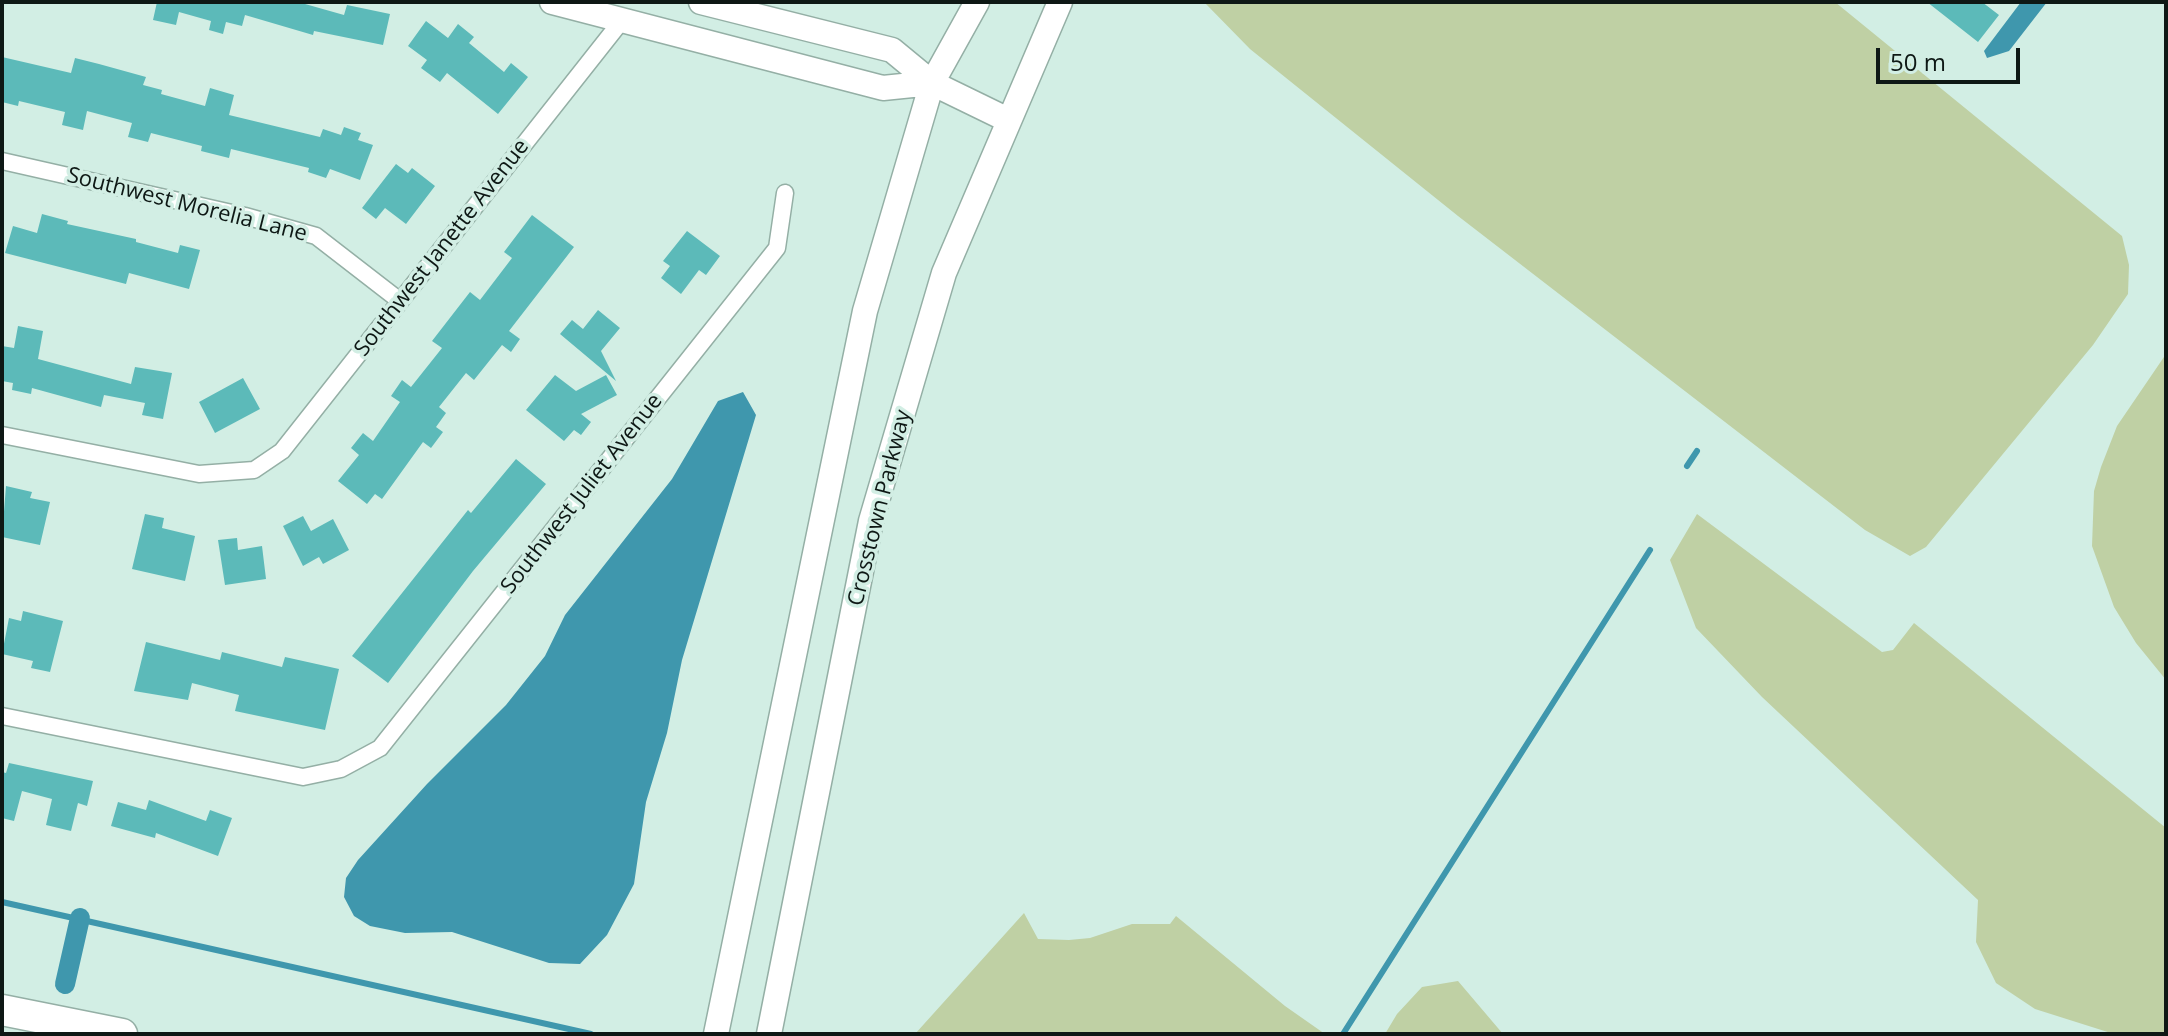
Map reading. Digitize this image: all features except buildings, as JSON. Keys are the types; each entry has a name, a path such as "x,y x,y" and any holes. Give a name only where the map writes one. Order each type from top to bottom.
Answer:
{"highway":[{"path":"2,1010 122,1034"}],"main road":[{"path":"552,2 883,88 932,83"},
{"path":"701,2 892,50 932,83 1008,120"},
{"path":"717,1028 865,311 932,83 977,2"},
{"name":"Crosstown Parkway","path":"769,1034 871,521 944,273 1060,2"}],"street":[{"name":"Southwest Janette Avenue","path":"2,435 199,474 254,470 282,451 623,19"},
{"name":"Southwest Morelia Lane","path":"2,161 200,205 316,236 400,301"},
{"name":"Southwest Juliet Avenue","path":"2,716 303,777 341,769 380,748 777,248 785,193"}],"green space":[{"path":"1204,2 1835,2 2122,236 2129,265 2128,294 2093,345 1926,547 1910,556 1865,530 1458,216 1250,49"},
{"path":"2166,354 2166,680 2136,643 2114,607 2092,546 2094,491 2101,467 2117,426"},
{"path":"1697,514 1882,652 1893,650 1914,623 2166,828 2166,1034 2114,1034 2035,1009 1996,983 1976,942 1978,900 1762,697 1696,628 1670,560"},
{"path":"1024,913 1038,939 1069,940 1090,938 1132,924 1170,924 1176,916 1285,1006 1325,1034 915,1034"},
{"path":"1458,981 1503,1034 1385,1034 1397,1014 1422,987"}],"water":[{"path":"2021,2 2047,2 2009,51 1987,58 1984,51"},
{"path":"743,392 756,415 682,660 667,733 646,802 634,884 607,935 580,964 549,963 452,932 405,933 370,926 354,916 344,897 346,878 358,860 427,784 506,705 545,656 565,615 672,479 718,401"}],"waterway":[{"path":"1687,466 1697,451"},
{"path":"1343,1034 1650,550"},
{"path":"2,902 591,1034"},
{"path":"65,984 80,918"}]}
